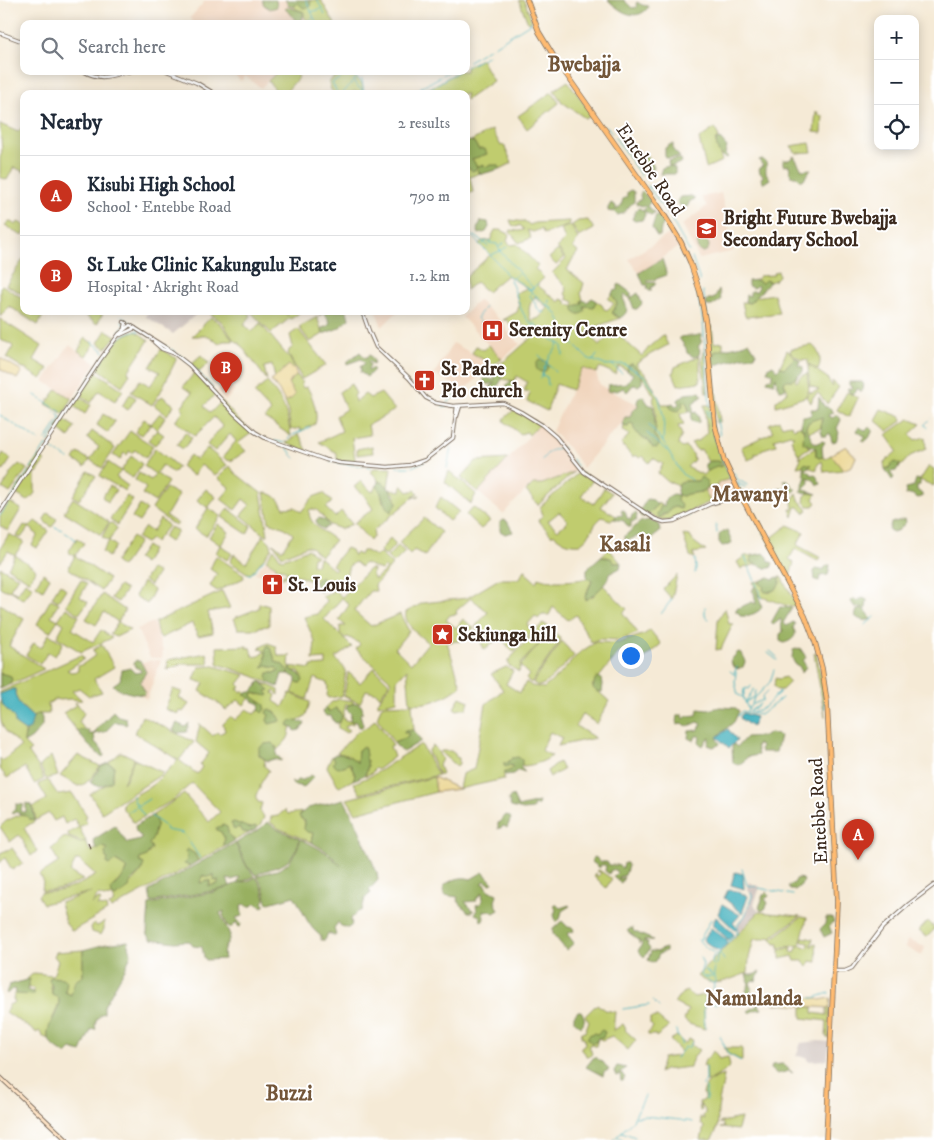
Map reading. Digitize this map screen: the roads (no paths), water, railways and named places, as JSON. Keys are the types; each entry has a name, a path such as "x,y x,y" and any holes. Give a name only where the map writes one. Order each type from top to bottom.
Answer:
{"main road":[{"name":"Entebbe Road","path":"526,0 539,32 549,49 660,208 677,234 690,262 703,304 716,433 724,460 742,498 805,616 820,660 827,702 837,924 826,1140"},
{"path":"737,487 732,498 742,498"},
{"path":"0,1077 67,1140"}],"street":[{"path":"0,33 20,40"},
{"path":"91,75 104,78 116,75"},
{"path":"176,75 208,90"},
{"path":"363,315 376,347 409,378 423,395 436,403 458,406 503,403 522,412 556,437 584,472 637,508 660,521 674,521 710,504 732,498 740,493"},
{"path":"124,322 126,325 124,329"},
{"path":"0,512 92,372 124,329 130,325 174,353 196,371 247,426 267,439 336,462 403,466 425,460 453,438 458,406"},
{"path":"119,336 135,328"},
{"path":"834,971 845,971 852,968 883,927 934,885"}],"water":[{"path":"15,689 16,698 21,705 33,717 30,729 25,731 15,724 13,716 2,704 0,694"},
{"path":"743,713 756,717 752,727 741,719 740,717"},
{"path":"728,729 737,740 729,748 717,737"},
{"path":"735,872 743,874 744,889 731,885"},
{"path":"730,889 748,896 742,913 724,898"},
{"path":"722,904 740,915 733,923 737,927 735,930 718,914"},
{"path":"716,917 734,934 729,940 712,925"},
{"path":"711,928 727,940 727,944 719,951 703,940"}],"waterway":[{"path":"306,0 315,20"},
{"path":"317,0 325,14"},
{"path":"311,12 321,9"},
{"path":"494,46 532,22"},
{"path":"470,60 490,48"},
{"path":"470,65 489,55"},
{"path":"336,90 332,83 341,78 341,75"},
{"path":"354,75 362,83"},
{"path":"427,90 452,75"},
{"path":"420,88 440,77"},
{"path":"346,90 356,78"},
{"path":"362,79 363,90"},
{"path":"354,81 362,90"},
{"path":"606,125 612,133"},
{"path":"615,137 641,176"},
{"path":"648,186 668,215"},
{"path":"671,219 689,251"},
{"path":"470,233 473,236"},
{"path":"473,237 475,236 483,242 491,241"},
{"path":"472,237 500,265 507,275 525,286 557,314 568,339 587,358 605,365 624,364 645,376 659,398 664,420 663,442"},
{"path":"482,245 484,243 488,247"},
{"path":"489,243 497,244 500,251 491,255"},
{"path":"499,247 504,243"},
{"path":"507,247 500,251 533,288"},
{"path":"692,258 700,281"},
{"path":"519,273 510,280 523,313 531,324 537,328"},
{"path":"528,289 531,290 537,284"},
{"path":"703,291 705,302"},
{"path":"697,292 703,321 710,406"},
{"path":"531,293 530,295 540,312 545,312"},
{"path":"536,297 535,299 538,302 539,300"},
{"path":"548,306 549,300"},
{"path":"705,305 709,323 711,361"},
{"path":"548,306 554,309"},
{"path":"485,307 477,318 487,330"},
{"path":"121,316 153,338"},
{"path":"119,332 124,325 122,321"},
{"path":"534,323 546,336 562,345 563,355"},
{"path":"97,368 120,338 132,331 139,331"},
{"path":"567,331 570,331 576,337"},
{"path":"92,342 104,352"},
{"path":"541,378 549,358 558,343"},
{"path":"162,344 168,348"},
{"path":"171,349 176,353"},
{"path":"178,354 189,362"},
{"path":"539,355 555,372"},
{"path":"593,361 597,355"},
{"path":"191,364 213,388"},
{"path":"611,364 622,373"},
{"path":"81,396 80,394 94,371"},
{"path":"542,375 547,377 548,385"},
{"path":"35,395 42,400"},
{"path":"447,403 457,395"},
{"path":"71,406 79,397"},
{"path":"44,401 61,412"},
{"path":"443,406 447,407"},
{"path":"48,442 69,409"},
{"path":"707,410 708,418"},
{"path":"710,411 716,444 730,479"},
{"path":"46,440 61,417 56,413"},
{"path":"0,415 10,422"},
{"path":"718,419 720,435"},
{"path":"927,427 925,424 930,419"},
{"path":"649,425 663,442 682,474 692,480"},
{"path":"17,426 38,440"},
{"path":"293,435 310,427"},
{"path":"647,433 667,451"},
{"path":"275,441 284,443 291,436"},
{"path":"444,447 450,442 452,443 447,468"},
{"path":"41,453 46,445"},
{"path":"47,446 53,450"},
{"path":"286,446 291,453"},
{"path":"542,460 551,451 557,448 564,448"},
{"path":"55,451 60,454"},
{"path":"31,468 40,454"},
{"path":"291,454 295,458"},
{"path":"62,455 69,459"},
{"path":"572,459 577,466"},
{"path":"412,467 425,461"},
{"path":"330,462 370,467"},
{"path":"397,467 409,467"},
{"path":"0,516 29,471"},
{"path":"734,473 737,479 747,485"},
{"path":"745,487 737,483 749,506"},
{"path":"716,525 717,533"},
{"path":"55,527 62,530"},
{"path":"64,532 69,535"},
{"path":"71,536 76,540"},
{"path":"745,557 762,598"},
{"path":"247,574 251,574 264,559"},
{"path":"695,559 695,573"},
{"path":"661,614 672,599"},
{"path":"705,607 705,616 709,619"},
{"path":"865,625 875,617"},
{"path":"770,651 777,657"},
{"path":"768,653 777,660"},
{"path":"734,673 737,667"},
{"path":"754,699 770,682 774,670"},
{"path":"730,671 735,675"},
{"path":"736,672 735,682 738,695 743,697 746,688 749,689 751,686"},
{"path":"744,689 743,697 748,709"},
{"path":"746,701 754,689"},
{"path":"752,704 756,691"},
{"path":"747,711 751,705 763,700 762,697 768,691"},
{"path":"753,713 766,706 780,691 776,697"},
{"path":"746,702 752,698"},
{"path":"738,716 742,711 760,715 782,698"},
{"path":"825,700 825,708"},
{"path":"749,712 760,704"},
{"path":"133,796 135,803 138,805"},
{"path":"128,812 149,799"},
{"path":"138,807 144,816"},
{"path":"151,816 165,826 166,830 183,833 189,841"},
{"path":"190,843 201,860"},
{"path":"742,869 747,885 756,887"},
{"path":"759,888 784,893"},
{"path":"737,933 738,924 745,916 752,896 751,893"},
{"path":"787,894 793,895"},
{"path":"700,940 711,919"},
{"path":"718,954 737,933 739,934"},
{"path":"698,940 709,950 717,954 714,972 716,983 704,1005 705,1028"},
{"path":"713,965 714,955"},
{"path":"721,955 724,960"},
{"path":"700,957 703,964 700,975 714,984"},
{"path":"705,970 713,976"},
{"path":"704,977 712,977"},
{"path":"713,993 720,993"},
{"path":"775,996 814,998 829,993"},
{"path":"653,1001 659,1007"},
{"path":"707,1003 716,1004"},
{"path":"623,1009 649,1005"},
{"path":"676,1030 682,1042 681,1045"},
{"path":"720,1036 728,1054 741,1061"},
{"path":"676,1058 692,1042"},
{"path":"703,1085 706,1080 706,1067"},
{"path":"704,1086 706,1088 706,1100"},
{"path":"613,1140 632,1122 645,1096"},
{"path":"636,1117 645,1116 680,1120"},
{"path":"688,1121 692,1122"},
{"path":"622,1132 635,1137"},
{"path":"618,1137 624,1140"}],"tram line":[{"path":"88,843 90,848"}],"place":[{"name":"Bright Future Bwebajja Secondary School","path":"707,229"},
{"name":"Serenity Centre","path":"493,330"},
{"name":"St Padre Pio church","path":"425,380"},
{"name":"St Luke Clinic Kakungulu Estate","path":"226,393"},
{"name":"St. Louis","path":"272,585"},
{"name":"Sekiunga hill","path":"442,635"},
{"name":"Kisubi High School","path":"858,860"}],"district":[{"name":"Bwebajja","path":"584,65"},
{"name":"Mawanyi","path":"750,495"},
{"name":"Kasali","path":"625,545"},
{"name":"Namulanda","path":"754,999"},
{"name":"Buzzi","path":"289,1094"}]}
